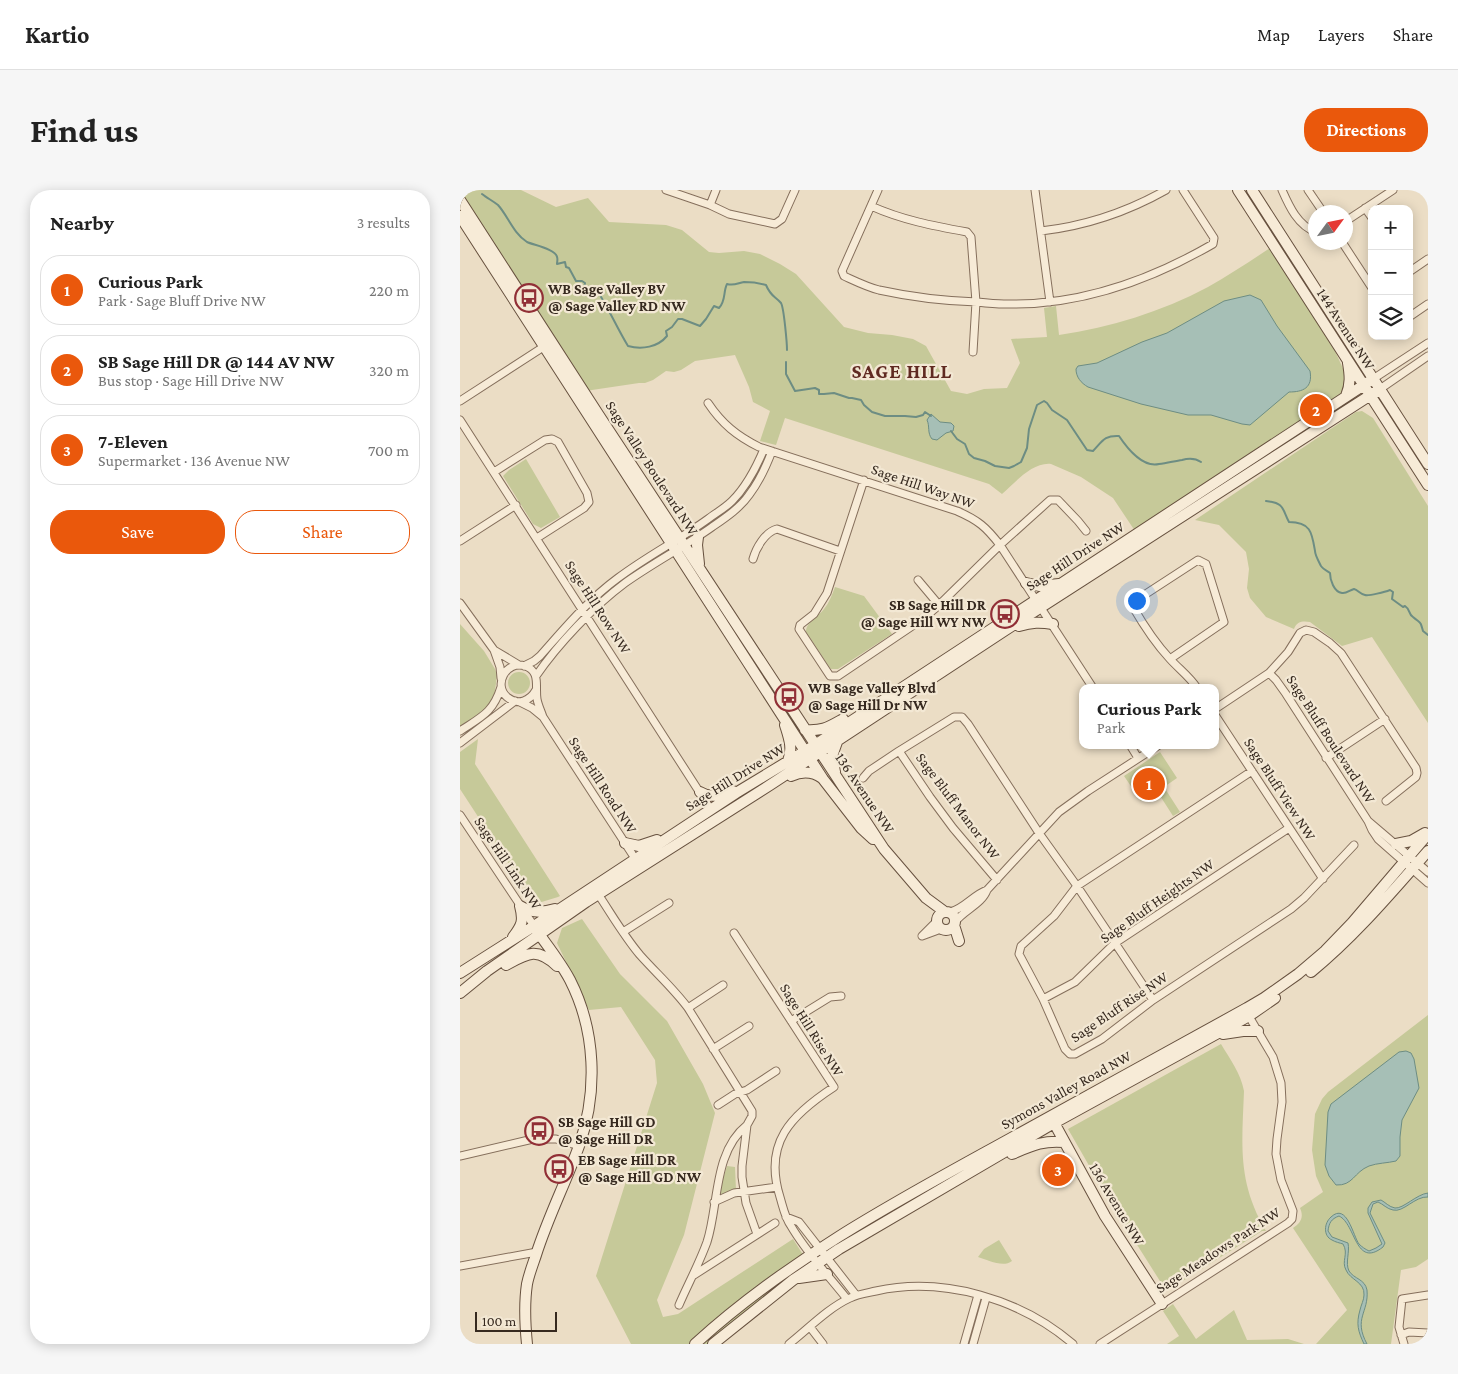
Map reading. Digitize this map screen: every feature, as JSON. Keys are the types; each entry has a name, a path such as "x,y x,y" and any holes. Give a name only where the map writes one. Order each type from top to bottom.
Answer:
{"street":[{"path":"666,190 710,204 729,214 775,224 782,218 795,190"},
{"path":"710,204 716,190"},
{"path":"878,190 842,271 844,276 878,290 941,300 1004,304 1050,302 1112,290 1185,260 1213,244 1214,238 1183,190"},
{"path":"1035,190 1050,302"},
{"path":"1041,232 1063,229 1116,214 1166,190"},
{"name":"144 Avenue NW","path":"1238,190 1428,485"},
{"name":"144 Avenue NW","path":"1252,190 1428,464"},
{"path":"1282,190 1298,218 1308,230"},
{"path":"1308,190 1318,205"},
{"path":"1353,216 1392,190"},
{"name":"Sage Valley Boulevard NW","path":"460,200 548,344"},
{"path":"871,206 914,222 967,232 971,237 976,302 973,352"},
{"path":"1365,208 1368,212"},
{"name":"Sage Valley Boulevard NW","path":"460,216 548,344 678,544 808,755"},
{"path":"1347,250 1368,282"},
{"path":"1413,269 1428,260"},
{"path":"1413,314 1428,304"},
{"path":"1373,379 1428,343"},
{"path":"460,400 548,344"},
{"path":"1380,389 1428,356"},
{"path":"1346,396 1350,388 1348,360"},
{"name":"Sage Hill Drive NW","path":"817,749 836,742 1004,631 1060,584 1373,379"},
{"name":"Sage Hill Drive NW","path":"537,931 566,905 770,785 876,704 1380,389"},
{"name":"Sage Hill Way NW","path":"708,403 718,418 731,430 747,441 764,449 957,511 979,521 1000,544 1090,684"},
{"path":"1350,408 1359,406 1380,409"},
{"name":"Sage Hill Row NW","path":"460,420 711,810"},
{"path":"494,472 545,440 552,439 558,442 587,493 589,502 584,508 537,538"},
{"path":"536,676 544,664 587,616 625,583 732,501 756,469 764,449"},
{"path":"460,731 492,707 505,672 509,668 522,666 540,656 582,608 602,590 631,569 678,544 698,537 728,516 748,497 763,473 772,452"},
{"path":"864,480 832,580 824,599 814,614 800,625 799,629 830,676 838,676 924,618 1000,544 1050,500 1058,500 1086,531"},
{"path":"460,541 516,505"},
{"path":"753,559 756,549 771,530 777,529 840,551"},
{"path":"698,537 697,545 700,568"},
{"name":"Sage Valley Boulevard NW","path":"678,544 700,568 817,749"},
{"path":"1170,659 1224,622 1206,564 1198,560 1135,601 1133,608 1148,633 1170,659 1195,684"},
{"path":"918,580 939,605"},
{"path":"1026,583 1040,586 1060,584"},
{"path":"460,603 494,650 500,667 501,684 506,696 518,702"},
{"path":"1004,631 1031,622 1053,624"},
{"path":"1219,706 1269,673 1288,652 1300,633 1306,630 1314,632 1341,653 1416,768 1416,777 1386,801"},
{"path":"460,743 518,702 530,698 536,690 536,676 533,671 494,650"},
{"name":"Sage Bluff Boulevard NW","path":"1269,673 1281,687 1368,821 1375,835 1411,862"},
{"name":"Sage Hill Road NW","path":"536,690 537,699 544,717 638,863"},
{"name":"Sage Hill Road NW","path":"518,702 537,711 544,717"},
{"path":"805,730 816,731 824,729 861,709 876,704"},
{"path":"781,713 791,745 788,761"},
{"name":"Sage Bluff Manor NW","path":"997,880 936,805 899,751 954,717 962,717 1039,833"},
{"path":"1326,758 1385,719"},
{"name":"Sage Bluff View NW","path":"1219,721 1322,879"},
{"path":"836,742 832,756 836,776"},
{"name":"136 Avenue NW","path":"817,749 884,849"},
{"path":"1132,749 1138,758"},
{"path":"946,921 981,892 987,890 1059,812 1153,749"},
{"path":"863,778 869,771 899,751"},
{"name":"Sage Hill Drive NW","path":"537,931 562,920 672,835 788,761 808,755"},
{"name":"136 Avenue NW","path":"808,755 823,779 861,828 884,849 946,921"},
{"name":"Sage Bluff Rise NW","path":"1252,771 1077,886 1054,916 1021,946 1019,954 1042,998 1065,1049 1070,1054 1075,1054 1102,1039 1153,1000 1291,909 1304,898 1354,845"},
{"path":"770,785 803,772 812,772 823,779"},
{"path":"700,792 708,796 718,796 750,785 756,794"},
{"name":"Sage Hill Link NW","path":"460,815 537,931"},
{"name":"Sage Bluff Boulevard NW","path":"1368,821 1396,844 1411,862"},
{"name":"Sage Bluff Heights NW","path":"1042,998 1075,982 1115,943 1289,828"},
{"path":"1039,833 1077,886 1153,1000"},
{"path":"1396,844 1411,841 1428,833"},
{"name":"Symons Valley Road NW","path":"1411,862 1428,833"},
{"path":"624,843 639,846 672,835"},
{"name":"Symons Valley Road NW","path":"694,1344 734,1309 815,1251 912,1193 1213,1037 1298,974 1325,951 1411,862 1428,851"},
{"path":"1411,862 1428,872"},
{"path":"1411,862 1428,882"},
{"path":"598,894 641,956 688,1008 752,1111 752,1116 747,1125 742,1166 746,1203 758,1234"},
{"path":"623,932 669,903"},
{"path":"520,906 536,912 548,911 566,905"},
{"path":"509,942 522,923 520,906"},
{"path":"527,1344 525,1320 528,1282 537,1252 585,1128 592,1080 591,1053 581,1007 551,943 552,930 562,920"},
{"path":"537,931 570,980"},
{"path":"460,972 509,942 537,931"},
{"path":"471,986 537,931"},
{"name":"Sage Hill Rise NW","path":"734,933 834,1087 802,1110 784,1134 775,1157 777,1187 786,1217 799,1222 822,1260"},
{"path":"460,978 492,952"},
{"path":"460,993 529,954 540,954 550,959 570,980"},
{"path":"688,1008 723,985"},
{"path":"791,1021 830,996 842,996"},
{"name":"Symons Valley Road NW","path":"713,1344 793,1280 822,1260 997,1157 1052,1120 1247,1013"},
{"name":"Sage Meadows Park NW","path":"1100,1344 1288,1223 1293,1216 1293,1211 1281,1180 1276,1154 1282,1102 1281,1083 1275,1063 1247,1013"},
{"path":"713,1049 749,1026"},
{"path":"1213,1037 1243,1031 1258,1032"},
{"path":"718,1105 747,1090 776,1071"},
{"name":"136 Avenue NW","path":"1052,1120 1106,1216 1162,1304"},
{"path":"679,1305 704,1250 710,1229 720,1173 732,1140 747,1125"},
{"path":"460,1156 533,1139 556,1139 579,1146"},
{"path":"997,1157 1007,1157 1040,1142 1064,1142"},
{"path":"714,1202 734,1192 777,1187"},
{"path":"694,1274 775,1223"},
{"path":"704,1250 708,1257 716,1260"},
{"path":"460,1266 537,1252"},
{"path":"822,1260 827,1274 847,1299"},
{"path":"822,1260 856,1295"},
{"path":"793,1280 827,1274"},
{"path":"789,1344 847,1299 856,1295 886,1288 932,1286 978,1295 1008,1305 1044,1323 1073,1344"},
{"path":"964,1344 978,1295"},
{"path":"1404,1344 1399,1327 1402,1298 1428,1295"},
{"path":"973,1344 986,1298"},
{"path":"810,1327 823,1344"},
{"path":"1401,1334 1409,1332 1428,1333"}],"green space":[{"path":"460,190 521,190 556,207 588,198 609,222 666,225 682,230 709,252 744,251 760,254 796,274 844,327 868,333 913,339 926,346 951,391 967,394 984,389 1007,388 1020,363 1011,339 1047,337 1044,308 1056,306 1059,335 1117,323 1154,311 1190,296 1224,278 1270,248 1335,351 1345,373 1347,383 1341,396 1135,531 1113,498 1081,477 1051,464 1037,466 1018,479 1002,494 989,484 785,418 776,445 760,441 770,411 753,402 749,387 735,355 695,361 681,370 674,372 666,371 645,383 588,391 460,193"},
{"path":"1362,411 1373,418 1428,506 1428,723 1372,637 1342,646 1310,622 1300,622 1294,629 1266,617 1250,598 1247,588 1249,569 1246,552 1219,525 1195,520 1356,412"},
{"path":"526,459 560,517 541,528 533,524 503,476"},
{"path":"835,587 864,596 892,634 838,669 831,669 806,632 810,622 822,612"},
{"path":"460,624 484,651 497,675 494,699 483,712 460,729"},
{"path":"519,672 527,675 530,683 527,691 519,694 511,691 508,683 511,675"},
{"path":"478,739 475,764 560,896 535,904 460,789 460,752"},
{"path":"1160,752 1177,778 1164,787 1180,812 1173,816 1157,791 1141,801 1124,776"},
{"path":"582,919 620,974 667,1021 703,1084 715,1113 684,1235 657,1300 663,1317 678,1314 793,1239 818,1278 795,1285 721,1344 631,1344 596,1276 657,1083 655,1060 621,1007 589,1010 557,943 562,928"},
{"path":"1428,1015 1428,1259 1416,1267 1401,1270 1391,1344 1316,1344 1347,1310 1293,1228 1301,1220 1300,1208 1323,1192 1316,1176 1312,1150 1315,1114 1322,1099 1328,1092"},
{"path":"1221,1044 1243,1085 1243,1163 1250,1196 1266,1231 1262,1231 1170,1289 1165,1289 1110,1202 1068,1129"},
{"path":"727,1166 735,1167 736,1190 717,1198"},
{"path":"999,1240 1012,1261 1000,1264 978,1257 984,1249"},
{"path":"1173,1304 1196,1339 1234,1310 1247,1340 1288,1339 1304,1344 1167,1344 1179,1336 1163,1311"}],"water":[{"path":"1250,295 1261,300 1277,326 1310,371 1311,377 1306,388 1289,392 1250,425 1211,415 1188,415 1141,404 1088,387 1078,377 1076,369 1078,366 1097,363 1142,342 1167,333 1224,301"},
{"path":"931,414 940,422 951,423 954,426 953,431 946,433 937,440 932,439 927,420"},
{"path":"1406,1051 1411,1053 1414,1059 1419,1088 1402,1120 1400,1156 1396,1161 1369,1166 1350,1181 1342,1185 1336,1185 1329,1176 1325,1165 1328,1112 1331,1104 1399,1052"},
{"path":"1428,1193 1428,1197 1418,1199 1397,1210 1389,1209 1378,1202 1373,1204 1370,1213 1385,1243 1383,1247 1374,1252 1367,1253 1361,1249 1345,1221 1339,1216 1334,1218 1330,1224 1328,1231 1332,1237 1348,1243 1347,1265 1349,1271 1366,1286 1367,1298 1361,1322 1361,1328 1367,1344 1364,1344 1358,1323 1364,1291 1360,1284 1346,1270 1344,1264 1345,1248 1343,1244 1333,1241 1327,1236 1327,1223 1331,1217 1341,1214 1349,1222 1359,1244 1369,1251 1382,1244 1368,1213 1368,1208 1372,1202 1381,1200 1391,1207 1398,1208"}],"waterway":[{"path":"482,194 498,205 522,238 556,254 557,264 565,262 566,267 569,268 576,281 585,283 584,289 593,293 598,292 628,346 639,348 659,343 667,336 666,331 678,319 700,326 714,306 719,308 721,305 727,284 734,285 747,282 766,285 771,294 781,303 787,350"},
{"path":"786,362 786,374 795,391 815,388 819,390 819,394 834,393 861,400 872,412 885,416 916,417 923,415 925,412 931,416"},
{"path":"951,431 957,439 965,444 969,454 974,458 995,466 1009,468 1021,462 1027,448 1029,429 1037,405 1044,401 1052,410 1067,420 1087,450 1093,451 1107,438 1119,436 1136,456 1147,463 1159,464 1190,459 1201,462"},
{"path":"1266,501 1280,505 1289,522 1306,526 1313,539 1317,558 1322,567 1330,573 1332,582 1339,592 1344,593 1354,589 1367,595 1390,590 1393,592 1392,599 1403,607 1407,607 1411,616 1421,624 1423,631 1428,635"}],"place":[{"name":"WB Sage Valley BV @ Sage Valley RD NW","path":"529,298"},
{"name":"SB Sage Hill DR @ 144 AV NW","path":"1316,410"},
{"name":"SB Sage Hill DR @ Sage Hill WY NW","path":"1005,614"},
{"name":"WB Sage Valley Blvd @ Sage Hill Dr NW","path":"789,697"},
{"name":"Curious Park","path":"1149,784"},
{"name":"SB Sage Hill GD @ Sage Hill DR","path":"539,1131"},
{"name":"EB Sage Hill DR @ Sage Hill GD NW","path":"559,1169"},
{"name":"7-Eleven","path":"1058,1170"}],"district":[{"name":"SAGE HILL","path":"902,371"}]}
